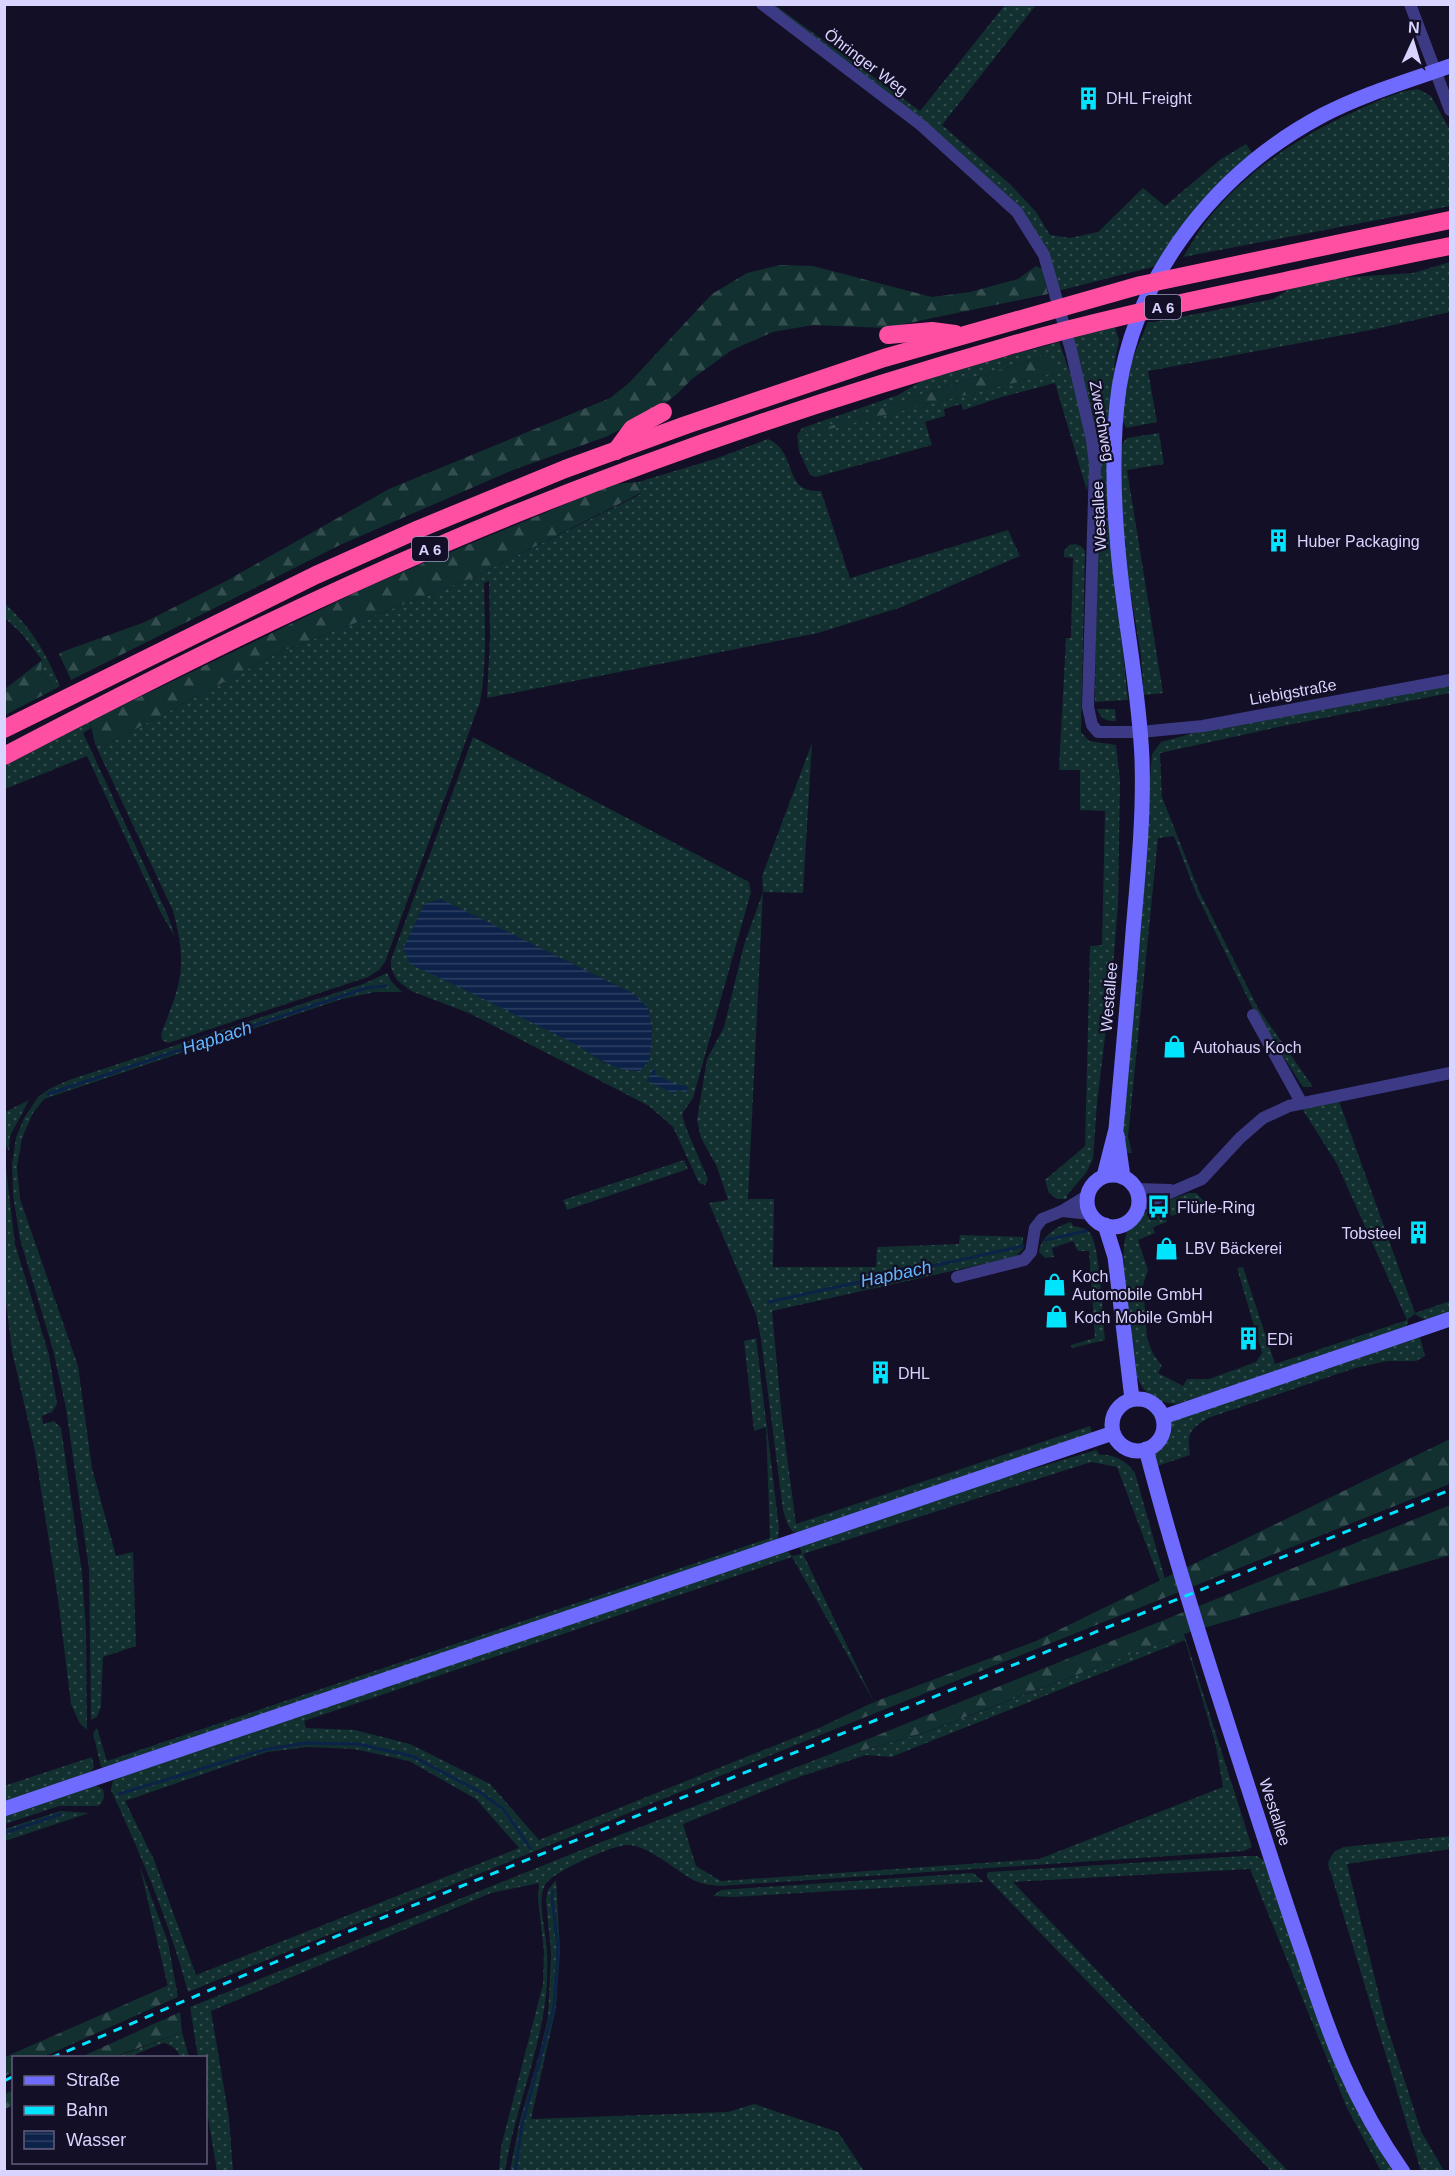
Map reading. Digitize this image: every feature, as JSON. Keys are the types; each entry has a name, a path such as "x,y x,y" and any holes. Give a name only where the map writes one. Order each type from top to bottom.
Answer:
{"highway":[{"name":"A 6","path":"4,729 316,575 418,529 616,451 767,396 884,358 1142,285 1450,220"},
{"name":"A 6","path":"4,756 274,620 430,549 543,503 780,416 1038,338 1163,307 1450,246"},
{"path":"888,335 932,331 964,335"},
{"path":"616,451 632,429 663,411"}],"main road":[{"name":"Westallee","path":"1104,1176 1116,1130 1142,827 1140,732 1133,657 1117,540 1114,487 1119,389 1135,326 1164,264 1181,237 1217,196 1245,169 1280,142 1323,115 1372,93 1450,66"},
{"name":"Westallee","path":"1116,1130 1123,1177"},
{"path":"1112,1174 1123,1177 1137,1189 1139,1206 1133,1218 1123,1224 1112,1227 1105,1225 1091,1214 1087,1203 1088,1195 1097,1180 1104,1176 1112,1174"},
{"path":"1115,1257 1123,1224"},
{"path":"1105,1225 1115,1257 1132,1400"},
{"path":"1163,1417 1450,1319"},
{"path":"1141,1399 1150,1402 1163,1417 1164,1428 1161,1437 1154,1445 1146,1449 1136,1451 1126,1448 1118,1442 1113,1433 1112,1423 1115,1412 1122,1404 1132,1400 1141,1399"},
{"path":"4,1809 1113,1433"},
{"name":"Westallee","path":"1146,1449 1197,1625 1329,2035 1359,2101 1381,2140 1403,2172"}],"street":[{"name":"Öhringer Weg","path":"762,4 921,125"},
{"path":"1410,4 1450,110"},
{"name":"Zwerchweg","path":"921,125 1017,212 1044,255 1071,350 1092,440 1095,464 1088,707 1092,725 1098,732 1140,732"},
{"name":"Liebigstraße","path":"1140,732 1203,726 1450,680"},
{"path":"1253,1015 1301,1102"},
{"path":"1139,1206 1202,1179 1240,1138 1263,1119 1301,1102 1450,1073"},
{"path":"1137,1189 1174,1191"},
{"path":"957,1277 1024,1260 1031,1252 1035,1228 1042,1219 1062,1211 1088,1195"},
{"path":"1062,1211 1091,1214"}],"green space":[{"path":"763,5 775,5 920,111 1005,5 1036,5 942,125 1011,185 1036,212 1050,235 1070,238 1098,232 1143,188 1165,206 1221,159 1246,144 1257,160 1164,264 1054,292 1044,255 1017,212 965,164"},
{"path":"1418,89 1431,96 1450,130 1450,206 1183,257 1204,224 1223,201 1276,156 1337,120 1388,97"},
{"path":"1450,262 1450,312 1371,330 1148,371 1157,422 1126,428 1122,419 1126,382 1148,322 1273,299 1304,280 1413,273"},
{"path":"780,265 813,266 932,297 970,292 1018,279 1036,266 1042,269 1048,294 885,328 813,325 773,332 732,350 692,379 658,409 608,436 513,470 340,545 71,680 59,654 64,651 145,622 226,581 389,489 610,398 629,383 712,294 747,273"},
{"path":"1115,327 1119,341 1115,360 1111,420 1111,543 1128,700 1095,702 1098,461 1071,338"},
{"path":"1059,342 1088,435 1091,470 1087,491 1055,383 963,410 961,404 944,409 945,416 925,422 932,445 816,477 810,475 799,451 797,435 802,428 898,395 925,379","holes":["1046,355 1057,372 815,432 917,396"]},
{"path":"1046,355 1058,372 805,435 917,396"},
{"path":"1159,433 1164,464 1127,470 1163,693 1144,695 1141,656 1122,540 1120,446 1127,438"},
{"path":"768,439 782,450 795,480 800,485 809,490 821,491 850,578 1008,530 1020,556 902,607 818,633 487,698 490,637 489,581 484,583 485,658 480,702 385,962 379,970 368,977 168,1043 162,1040 161,1034 178,987 180,974 178,930 173,911 95,744 104,746 280,652 472,578 641,494 638,482 715,459"},
{"path":"638,482 641,493 472,578 280,652 104,746 95,744 90,721 369,586 614,484"},
{"path":"1069,545 1081,546 1085,551 1081,732 1089,741 1116,745 1120,780 1118,904 1093,1159 1086,1173 1067,1195 1067,1199 1057,1199 1049,1193 1045,1180 1085,1146 1090,946 1102,945 1105,811 1080,810 1080,770 1059,770 1066,638 1071,638 1073,558 1064,557 1064,551"},
{"path":"4,603 37,641 60,686 55,689 41,673 42,660 22,634 5,618"},
{"path":"42,660 41,673 55,689 5,715 5,689"},
{"path":"1450,685 1450,693 1160,753 1162,797 1199,891 1258,1008 1313,1087 1303,1087 1255,1013 1196,893 1174,836 1158,838 1128,1137 1132,1153 1124,1153 1121,1125 1152,754 1161,742 1197,732"},
{"path":"1097,709 1115,709 1116,721 1104,719"},
{"path":"90,721 91,728 83,733 168,916 175,937 161,913 87,756 5,789 5,766"},
{"path":"473,737 749,882 751,892 693,1098 682,1114 708,1179 705,1185 699,1183 673,1127 649,1106 471,1014 411,991 397,980 391,968 391,960","holes":["648,1007 652,1032 649,1060 605,1063 574,1043"]},
{"path":"812,743 803,893 763,892 762,876"},
{"path":"763,892 748,1199 774,1199 773,1267 876,1267 877,1247 959,1244 960,1235 1023,1237 1023,1249 1015,1257 772,1311 782,1419 796,1524 1090,1426 1092,1433 805,1533 793,1532 783,1510 756,1314 709,1203 728,1200 717,1167 701,1138 697,1120 707,1059 724,1027 744,945"},
{"path":"387,973 391,981 402,992 375,992 342,999 44,1099 33,1113 22,1138 17,1167 20,1199 78,1366 92,1468 116,1556 133,1552 136,1646 103,1657 101,1706 97,1717 91,1720 89,1569 66,1408 53,1350 20,1239 13,1195 12,1164 16,1138 24,1118 38,1097 69,1080 363,984"},
{"path":"29,1100 10,1136 9,1151 5,1144 5,1112"},
{"path":"1339,1101 1415,1313 1450,1301 1450,1314 1424,1319 1415,1314 1408,1319 1402,1331 1176,1404 1154,1398 1140,1383 1134,1368 1125,1297 1123,1257 1128,1230 1153,1204 1156,1210 1162,1208 1167,1222 1153,1227 1155,1233 1138,1240 1148,1270 1143,1285 1147,1338 1153,1354 1162,1366 1158,1373 1183,1386 1187,1379 1209,1379 1256,1362 1262,1353 1237,1268 1243,1267 1275,1364 1407,1320 1337,1164 1301,1107"},
{"path":"5,1160 15,1244 49,1355 57,1404 52,1412 42,1416 43,1424 54,1421 61,1428 82,1573 86,1629 87,1730 79,1722 71,1704 58,1599 35,1451 12,1351 4,1286"},
{"path":"684,1160 688,1169 567,1210 563,1200"},
{"path":"1189,1193 1196,1193 1206,1203 1197,1206 1192,1200 1183,1200 1177,1208 1178,1214 1171,1216 1166,1201"},
{"path":"1071,1222 1073,1226 1088,1231 1093,1240 1099,1267 1105,1340 1072,1348 1071,1345 1095,1338 1089,1251 1078,1251 1073,1241 1052,1248 1054,1257 1045,1258 1039,1252 1050,1233"},
{"path":"1418,1330 1425,1356 1416,1361 1387,1361 1355,1368 1208,1418 1193,1429 1189,1437 1190,1455 1151,1468 1146,1449 1160,1436 1163,1417"},
{"path":"756,1338 779,1528 778,1538 768,1546 108,1769 101,1767 93,1733 97,1728 107,1761 770,1538 766,1427 754,1431 744,1341"},
{"path":"1450,1439 1450,1484 823,1734 821,1727 874,1702 1036,1641"},
{"path":"1096,1450 1100,1455 1115,1457 1135,1473 1165,1579 1160,1581 1117,1467 1091,1462 803,1554 874,1702 792,1557 304,1721 306,1728 355,1730 410,1744 490,1784 539,1840 821,1727 823,1734 188,1992 154,1890 111,1790 113,1780 122,1774 787,1550 792,1556 802,1554 799,1546 956,1492","holes":["308,1747 354,1749 409,1761 476,1799 519,1848 196,1975 154,1860 125,1801 267,1752"]},
{"path":"1450,1505 1450,1555 1184,1634 926,1732 830,1760 828,1755"},
{"path":"1184,1634 1252,1847 1244,1851 721,1886 698,1882 644,1849 635,1846 618,1846 582,1860 558,1873 545,1885 542,1900 547,1945 547,1985 544,2009 505,2171 499,2171 501,2147 543,1984 544,1951 538,1899 539,1883 491,1893 211,2011 229,2118 233,2171 217,2171 207,2112 207,2056 198,2056 190,2007 604,1841 828,1755 830,1760 927,1732","holes":["1185,1640 1216,1746 1223,1787 1039,1859 721,1881 696,1866 683,1824 796,1778 866,1755 891,1757"]},
{"path":"92,1757 94,1767 88,1776 5,1804 4,1786"},
{"path":"90,1785 103,1789 104,1799 98,1806 59,1806 5,1824 4,1815"},
{"path":"60,1811 89,1813 5,1841 5,1829"},
{"path":"1450,1836 1450,1849 1347,1864 1385,2020 1421,2131 1444,2171 1421,2171 1328,1864 1333,1853 1344,1847"},
{"path":"1257,1856 1266,1862 1310,1999 1396,2171 1381,2171 1347,2108 1250,1869 1013,1882 1288,2171 1271,2171 987,1878 988,1872"},
{"path":"140,1867 168,1942 178,1997 171,2000"},
{"path":"973,1873 984,1882 733,1897 713,1896 721,1890"},
{"path":"556,1880 560,1951 556,2008 531,2119 728,2112 754,2104 838,2132 864,2171 510,2171 520,2120 548,2018 551,1953 546,1900 548,1890"},
{"path":"169,1985 171,2000 45,2056 12,2056 12,2072 5,2076 5,2057"},
{"path":"180,2012 182,2032 117,2056 83,2056"},
{"path":"182,2032 189,2056 180,2056 174,2048 163,2043 131,2056 119,2056"},
{"path":"12,2090 12,2106 5,2109 5,2094"}],"water":[{"path":"441,899 632,993 648,1007 652,1032 650,1060 640,1071 611,1065 569,1041 410,964 403,949 424,904"},
{"path":"653,1069 656,1070 655,1074 679,1086 680,1084 688,1087 686,1093 677,1089 675,1094 647,1081"}],"waterway":[{"name":"Hapbach","path":"48,1094 366,988 386,986"},
{"name":"Hapbach","path":"1046,1240 1086,1231"},
{"name":"Hapbach","path":"769,1302 1023,1246"},
{"path":"119,1794 263,1750 305,1743 358,1744 412,1756 480,1792 504,1810 531,1849"},
{"path":"4,1833 61,1814"},
{"path":"515,2172 522,2125 554,2007 558,1949 553,1891"}],"railway":[{"path":"56,2056 322,1942 1450,1490"},
{"path":"4,2081 12,2077"}],"place":[{"name":"DHL Freight","path":"1088,98"},
{"name":"Huber Packaging","path":"1279,541"},
{"name":"Autohaus Koch","path":"1175,1047"},
{"name":"Flürle-Ring","path":"1159,1207"},
{"name":"Tobsteel","path":"1419,1233"},
{"name":"LBV Bäckerei","path":"1167,1248"},
{"name":"Koch Automobile GmbH","path":"1054,1285"},
{"name":"Koch Mobile GmbH","path":"1056,1317"},
{"name":"EDi","path":"1249,1339"},
{"name":"DHL","path":"880,1373"}]}
